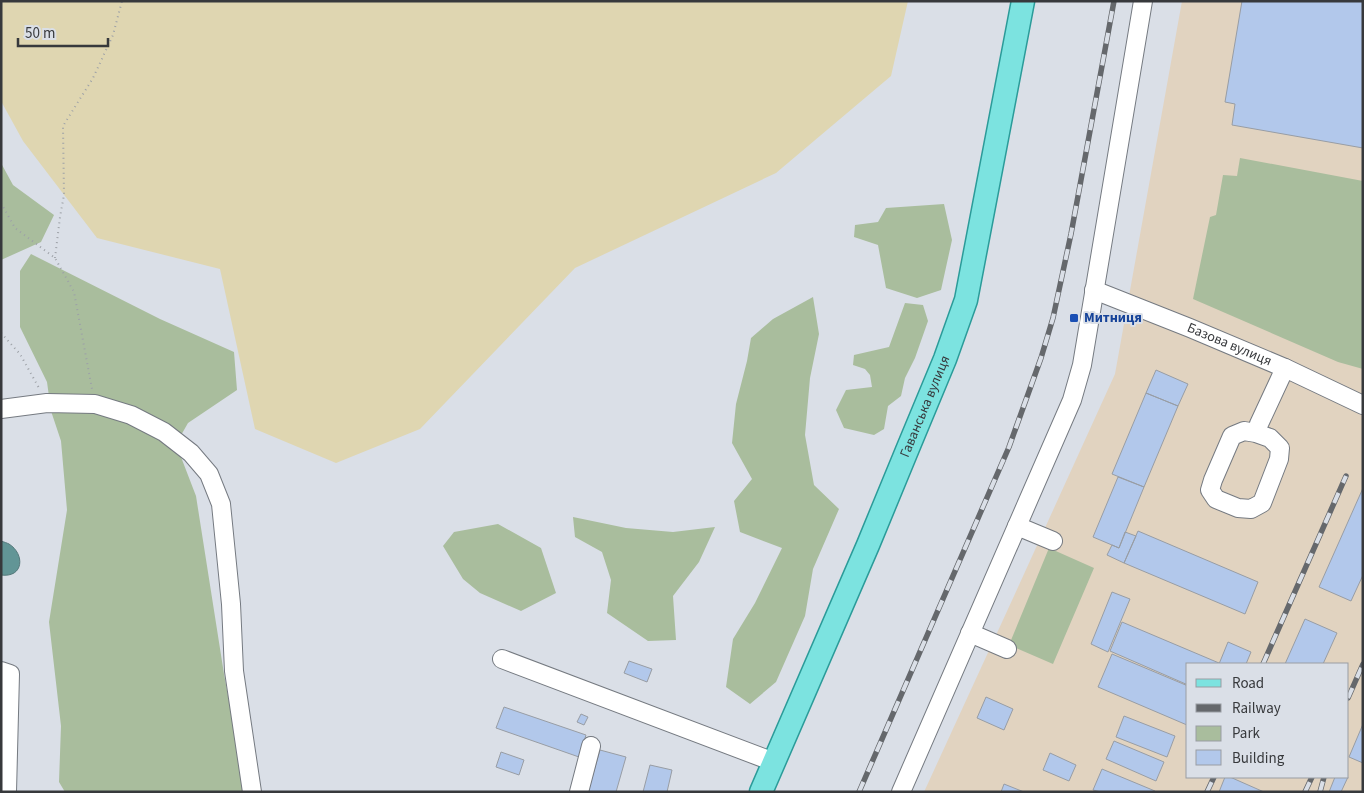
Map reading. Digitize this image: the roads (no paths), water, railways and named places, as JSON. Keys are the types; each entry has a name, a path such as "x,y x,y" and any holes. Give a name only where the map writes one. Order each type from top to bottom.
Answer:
{"main road":[{"name":"Гаванська вулиця","path":"761,792 872,536 938,377 966,300 1024,1"}],"street":[{"path":"907,790 970,633 1072,400 1082,365 1143,1"},
{"name":"Базова вулиця","path":"1094,290 1285,368 1363,405"},
{"path":"1256,433 1285,368"},
{"path":"1,409 47,403 95,404 131,415 164,432 191,453 209,474 221,504 231,604 234,671 252,792"},
{"path":"1244,431 1256,433 1270,438 1280,448 1279,460 1262,503 1251,510 1238,508 1216,499 1210,490 1232,436 1244,431"},
{"path":"1017,526 1052,541"},
{"path":"970,633 1007,649"},
{"path":"502,659 774,762"},
{"path":"1,671 10,674 7,792"},
{"path":"578,792 591,746"}],"water":[{"path":"1,541 14,548 20,559 18,569 9,575 1,575"}],"railway":[{"path":"859,792 1009,447 1041,358 1053,318 1071,234 1114,1"},
{"path":"1263,663 1346,476"},
{"path":"1349,696 1363,664"},
{"path":"1207,792 1214,778"},
{"path":"1305,792 1312,778"},
{"path":"1320,792 1324,778"}],"place":[{"name":"Митниця","path":"1074,318"}]}
